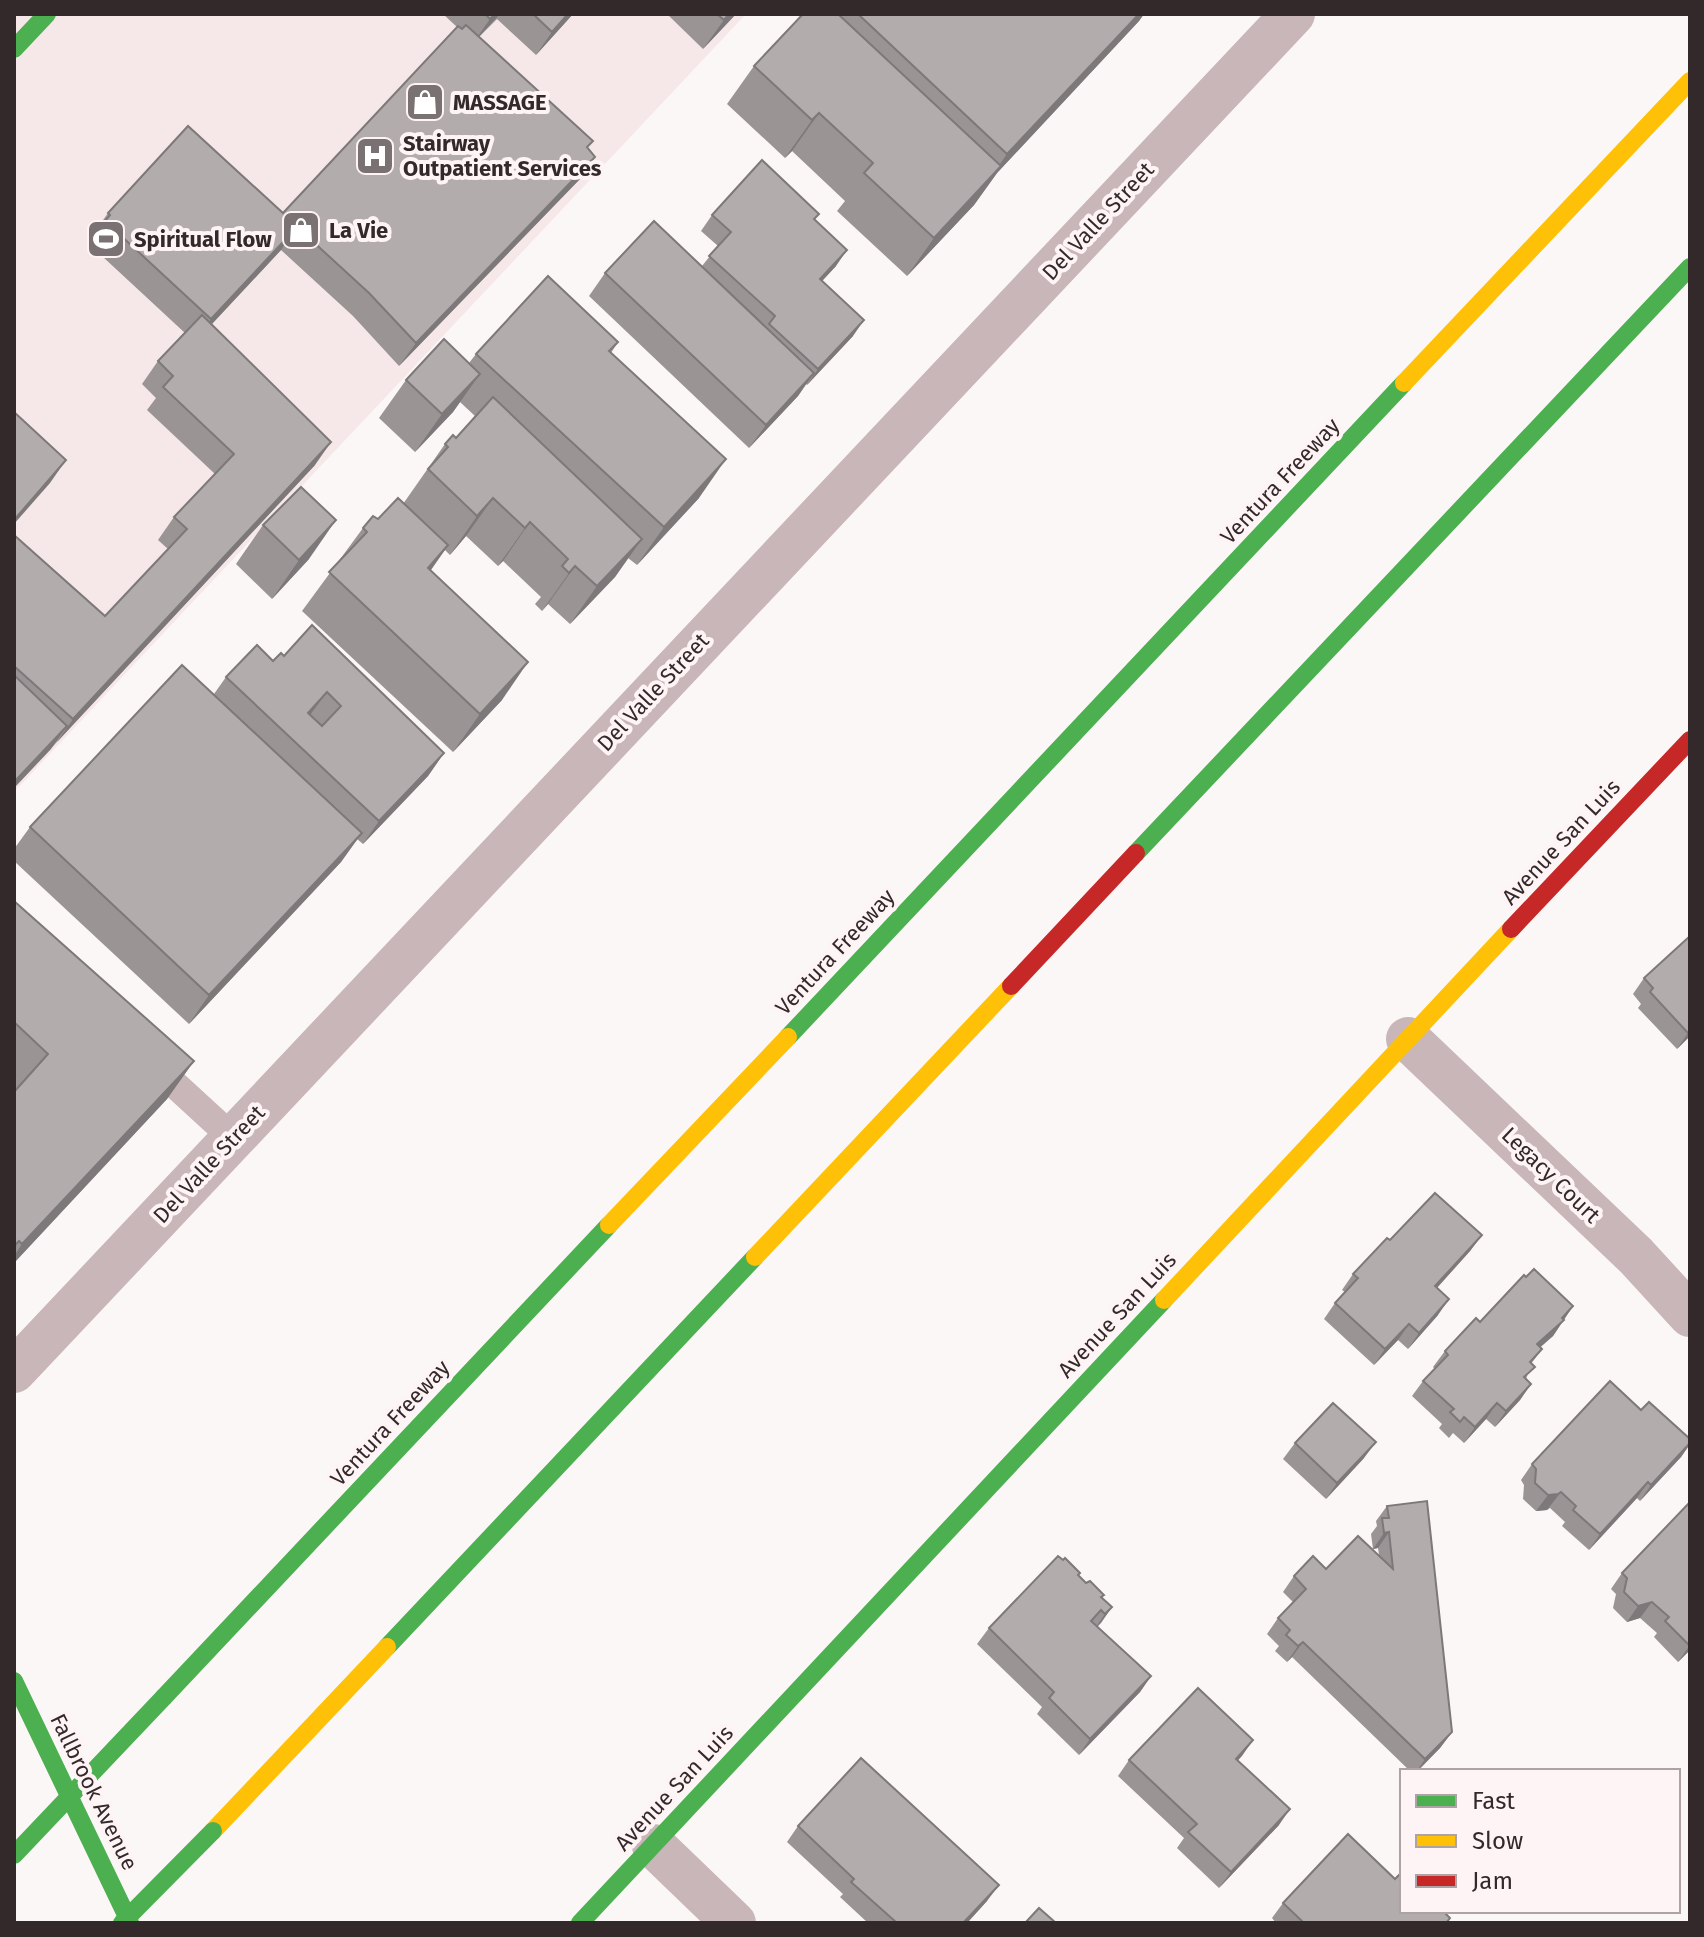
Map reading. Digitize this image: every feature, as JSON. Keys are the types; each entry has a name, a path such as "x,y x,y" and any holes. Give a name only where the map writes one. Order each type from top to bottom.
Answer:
{"main road":[{"path":"14,49 47,14"},
{"name":"Ventura Freeway","path":"14,1855 1690,81"},
{"path":"122,1923 213,1831 1690,267"},
{"name":"Avenue San Luis","path":"580,1923 1690,740"},
{"name":"Fallbrook Avenue","path":"14,1681 130,1923"}],"street":[{"name":"Del Valle Street","path":"14,1371 1293,14"},
{"name":"Legacy Court","path":"1408,1039 1636,1256 1690,1315"},
{"path":"654,1846 734,1923"}],"lane":[{"path":"129,1043 233,1138"}],"shaded area":[{"path":"14,14 746,14 14,792"}],"building":[{"path":"533,14 568,14 552,32"},
{"path":"803,14 838,14 1001,166 934,238 864,173 873,163 819,113 812,120 754,66"},
{"path":"858,14 1139,14 1007,154"},
{"path":"466,25 593,141 587,147 595,157 416,343 369,293 297,227 211,319 105,221 110,215 108,213 188,126 283,213 458,26 462,29"},
{"path":"762,160 819,214 814,219 847,250 820,279 864,320 818,369 769,324 775,316 709,256 731,232 712,215"},
{"path":"654,221 814,373 766,425 605,273"},
{"path":"548,276 618,342 609,351 726,459 664,527 476,354"},
{"path":"202,315 331,442 73,719 14,666 14,535 105,616 187,529 174,517 234,454 163,387 173,376 158,361"},
{"path":"444,339 480,374 442,414 406,380"},
{"path":"493,397 642,539 597,586 575,566 569,573 562,566 568,559 530,522 525,528 493,498 477,516 428,469 448,447 445,444 453,435 456,438"},
{"path":"14,412 66,460 14,520"},
{"path":"301,487 336,520 299,560 263,525"},
{"path":"398,498 448,545 428,568 528,662 480,714 329,572 367,532 363,528 373,516 378,519"},
{"path":"312,625 444,753 379,821 226,677 257,645 273,661 281,653 284,656","holes":["327,692 341,706 322,726 308,713"]},
{"path":"182,665 362,833 209,995 30,827"},
{"path":"14,675 67,726 14,782"},
{"path":"14,901 194,1061 22,1244 19,1241 14,1246 14,1092 48,1054 14,1022"},
{"path":"1690,936 1688,1033 1650,992 1653,988 1644,978"},
{"path":"1435,1193 1482,1235 1435,1286 1449,1299 1419,1333 1409,1324 1385,1349 1335,1303 1358,1278 1353,1274"},
{"path":"1534,1269 1573,1306 1562,1318 1564,1320 1537,1344 1542,1349 1530,1362 1535,1367 1524,1377 1531,1384 1506,1411 1497,1403 1475,1427 1464,1417 1460,1422 1450,1412 1454,1409 1423,1381 1448,1355 1445,1351 1476,1318 1480,1322 1524,1275 1526,1277"},
{"path":"1610,1381 1641,1410 1649,1402 1690,1439 1690,1443 1651,1485 1648,1482 1600,1534 1573,1510 1576,1506 1561,1492 1548,1495 1535,1483 1536,1469 1532,1464"},
{"path":"1333,1403 1376,1442 1337,1483 1295,1443"},
{"path":"1427,1501 1452,1732 1425,1759 1303,1642 1298,1646 1286,1635 1290,1630 1278,1618 1306,1589 1294,1576 1313,1556 1326,1569 1358,1536 1393,1569 1389,1532 1384,1533 1382,1518 1389,1518 1387,1506"},
{"path":"1690,1502 1690,1646 1665,1621 1669,1617 1652,1602 1638,1606 1624,1592 1627,1578 1622,1573"},
{"path":"1058,1556 1063,1560 1065,1558 1086,1583 1090,1581 1112,1607 1105,1614 1101,1610 1091,1621 1151,1676 1090,1739 1049,1698 1054,1692 989,1628"},
{"path":"1198,1688 1253,1740 1236,1759 1290,1809 1231,1872 1188,1832 1197,1824 1129,1760"},
{"path":"861,1758 999,1885 963,1923 897,1923 851,1882 854,1879 798,1826"},
{"path":"1348,1834 1395,1879 1400,1874 1400,1913 1445,1913 1450,1918 1446,1923 1304,1923 1283,1903"},
{"path":"1039,1908 1056,1923 1025,1923"}],"traffic: fast":[{"path":"14,49 47,14"},
{"path":"1136,853 1690,267"},
{"path":"788,1037 1404,383"},
{"path":"164,1697 609,1225"},
{"path":"387,1647 755,1257"},
{"path":"580,1923 1164,1300"},
{"path":"14,1681 130,1923"},
{"path":"14,1855 164,1697"},
{"path":"122,1923 213,1831"}],"traffic: slow":[{"path":"1404,383 1690,81"},
{"path":"1164,1300 1511,929"},
{"path":"755,1257 1011,986"},
{"path":"609,1225 788,1037"},
{"path":"213,1831 387,1647"}],"traffic: jam":[{"path":"1511,929 1690,740"},
{"path":"1011,986 1136,853"}],"place":[{"name":"MASSAGE","path":"425,102"},
{"name":"Stairway Outpatient Services","path":"375,156"},
{"name":"La Vie","path":"301,230"},
{"name":"Spiritual Flow","path":"106,239"}]}
